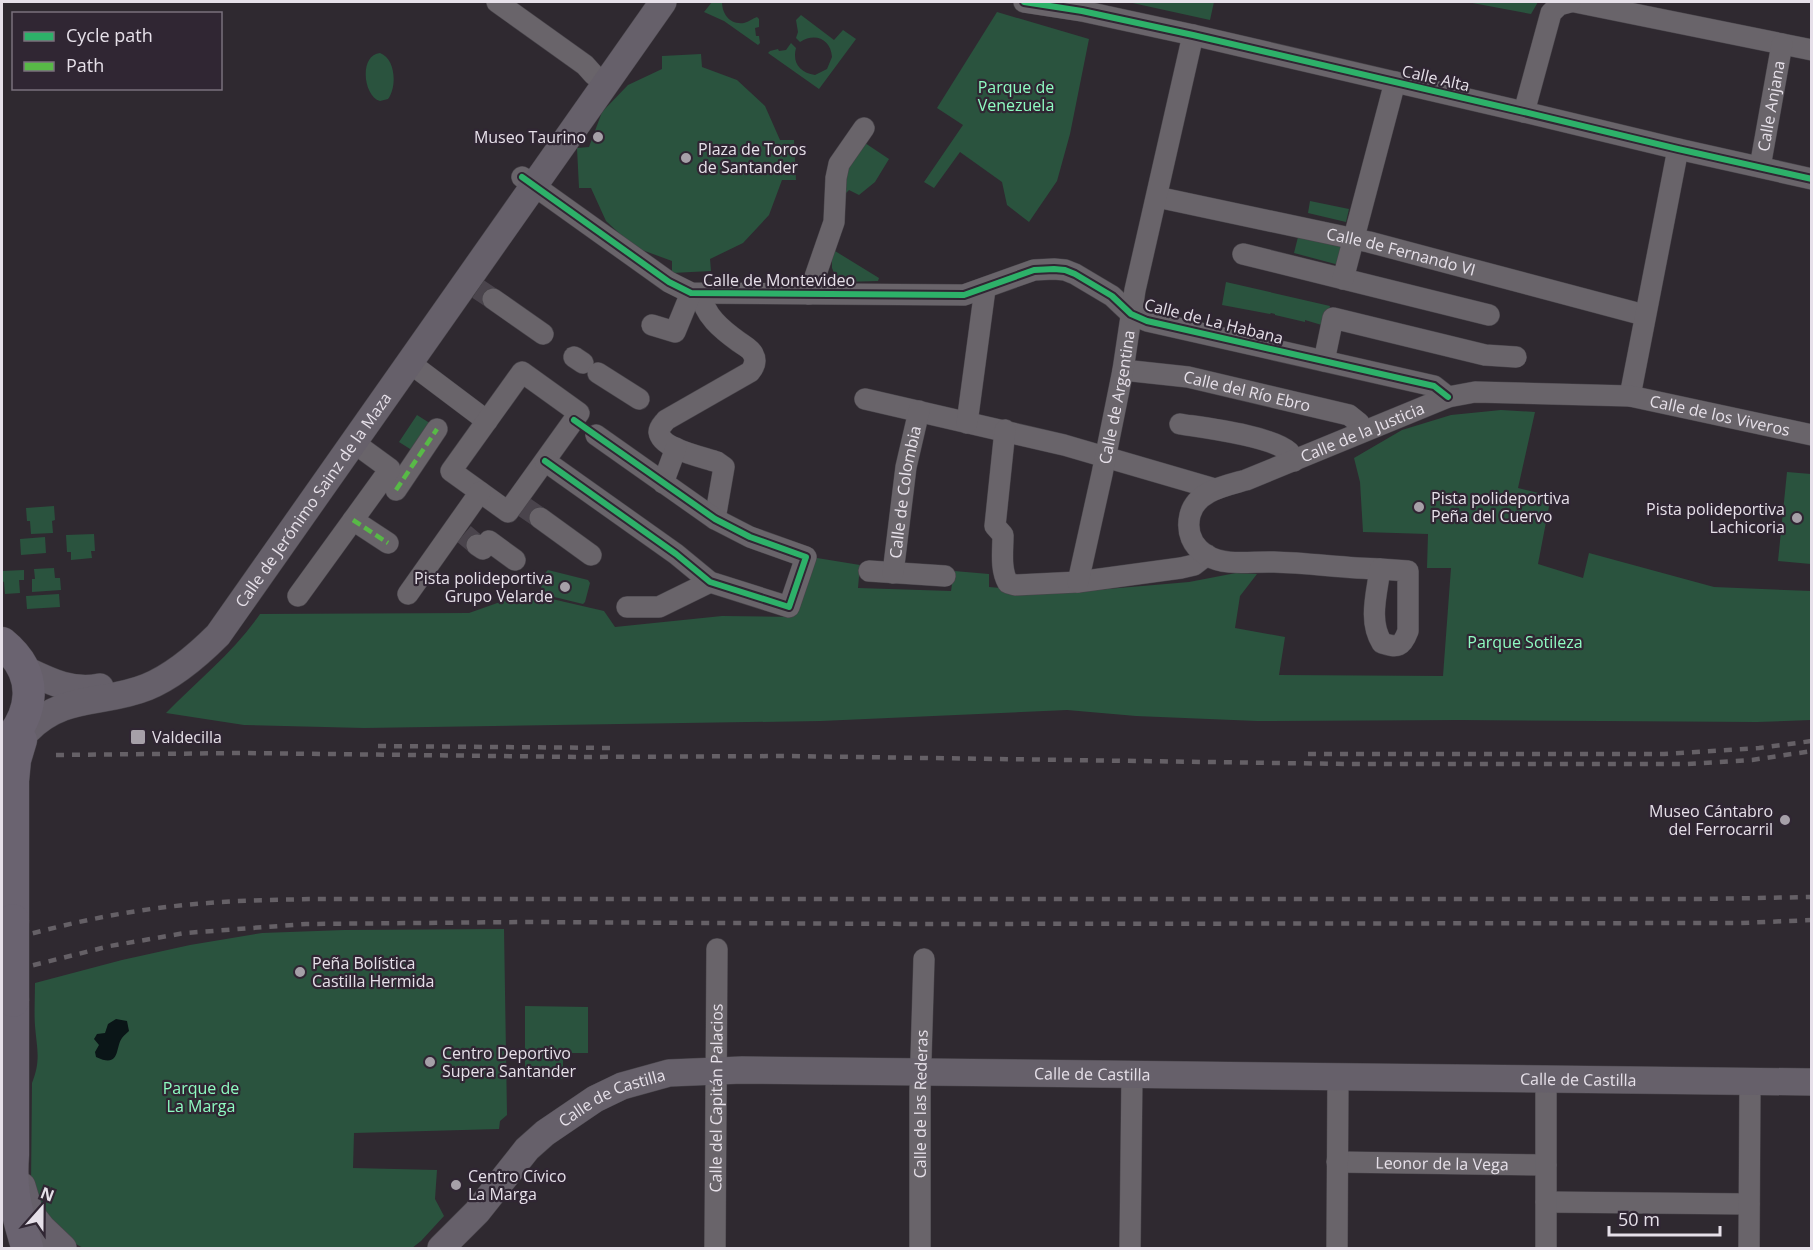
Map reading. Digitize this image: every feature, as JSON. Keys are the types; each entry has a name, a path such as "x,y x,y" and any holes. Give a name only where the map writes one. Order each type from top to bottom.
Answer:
{"highway":[{"path":"15,655 29,685 28,700 16,743 14,767 13,1155 11,1177 19,1247"}],"main road":[{"name":"Calle de Jerónimo Sainz de la Maza","path":"15,655 63,686 76,689 115,690 147,687 169,676 218,635 410,363 479,290 527,182 594,75 646,2"},
{"name":"Calle de Jerónimo Sainz de la Maza","path":"16,743 42,718 69,705 115,690 170,660 194,640 213,618 422,317 663,2"},
{"name":"Calle de Castilla","path":"441,1248 477,1212 527,1149 555,1126 595,1099 622,1086 669,1073 715,1070 1812,1082"},
{"path":"462,1248 497,1206 555,1126"},
{"path":"13,1155 30,1213 63,1248"}],"street":[{"path":"497,2 585,65 594,75"},
{"name":"Calle Alta","path":"1024,2 1048,4 1193,35 1812,179"},
{"path":"1524,112 1551,13 1559,5 1570,2"},
{"path":"1575,2 1812,50"},
{"name":"Calle de Argentina","path":"1078,582 1123,370 1131,314 1193,35"},
{"name":"Calle Anjana","path":"1760,167 1782,44"},
{"path":"1343,279 1395,82"},
{"path":"809,294 834,222 839,164 864,128"},
{"path":"1630,396 1678,149"},
{"name":"Calle de Montevideo","path":"527,182 669,282 696,293 964,295 984,289"},
{"name":"Calle de Fernando VI","path":"1157,197 1354,238 1644,315"},
{"path":"1244,254 1489,315"},
{"name":"Calle de La Habana","path":"984,289 1034,270 1065,270 1112,296 1131,314 1147,321 1434,386 1448,397"},
{"path":"967,423 984,289"},
{"path":"479,290 543,334"},
{"path":"652,325 675,332 696,293"},
{"path":"696,293 708,315 730,336 752,352 755,360 755,365 750,372 666,420 660,428 659,433 665,444 717,462 724,467 715,519"},
{"path":"1324,361 1333,318 1485,355 1516,357"},
{"path":"410,363 487,421"},
{"path":"585,364 639,399"},
{"name":"Calle del Río Ebro","path":"1123,370 1188,377 1349,415 1359,423 1362,431"},
{"path":"545,460 676,554 710,582 789,607 806,557 750,537 715,519 584,426 579,413 522,372 451,471 508,512 526,509 591,555"},
{"name":"Calle de la Justicia","path":"1207,555 1192,544 1190,521 1191,513 1202,498 1215,489 1246,480 1448,397 1475,392 1630,396"},
{"name":"Calle de los Viveros","path":"1630,396 1812,435"},
{"name":"Calle de Colombia","path":"866,399 1005,430 1215,489"},
{"name":"Calle de Colombia","path":"893,573 906,467 919,411"},
{"path":"1180,424 1238,434 1273,444 1290,453 1294,461"},
{"path":"526,509 545,460 584,426"},
{"path":"298,596 368,500 396,491 437,429"},
{"path":"1005,430 995,526 1003,535 1003,569 1008,583 1015,585 1078,582 1181,568 1194,565 1207,555 1219,560 1234,562 1272,562 1380,569"},
{"path":"353,442 390,469 396,491"},
{"path":"663,483 676,448"},
{"path":"408,594 465,536 480,492"},
{"path":"353,520 388,543"},
{"path":"465,536 483,549 489,541 515,560"},
{"name":"Calle de Colombia","path":"869,571 945,576"},
{"path":"627,607 658,607 710,582"},
{"name":"Calle del Capitán Palacios","path":"714,1248 717,949"},
{"name":"Calle de las Rederas","path":"920,1248 920,1072 924,959"},
{"path":"1130,1248 1132,1074"},
{"path":"1337,1248 1338,1076"},
{"path":"1546,1079 1546,1248"},
{"path":"1749,1248 1750,1081"},
{"name":"Leonor de la Vega","path":"1337,1162 1546,1165"},
{"path":"1546,1202 1749,1204"}],"green space":[{"path":"712,2 722,2 723,11 735,22 744,23 757,17 759,27 755,28 760,43 758,45 724,21 704,12"},
{"path":"1128,2 1214,2 1210,20"},
{"path":"1467,2 1538,2 1531,14"},
{"name":"Parque de Venezuela","path":"997,12 1089,39 1070,134 1057,181 1029,222 1007,205 1002,182 960,152 934,188 924,182 963,125 937,108"},
{"path":"801,15 834,40 843,30 856,39 819,89 768,53 778,49 779,51 786,50 791,43 796,48 796,63 801,70 815,75 827,69 832,57 829,46 825,42 811,38 800,42 796,38 798,32 796,20"},
{"path":"380,53 385,56 392,67 394,81 388,99 380,101 370,92 366,68 373,55"},
{"name":"Plaza de Toros de Santander","path":"701,54 702,67 737,80 765,106 780,140 794,140 796,180 782,180 769,215 743,243 710,259 711,271 672,273 672,261 634,247 606,221 591,188 579,188 577,148 589,147 602,112 628,85 662,69 662,56"},
{"path":"865,143 889,159 875,182 859,195 849,190 846,193 843,174"},
{"path":"1310,201 1349,209 1346,222 1308,213"},
{"path":"1299,233 1345,245 1339,265 1294,253"},
{"path":"832,251 879,278 878,281 842,282 837,280 832,268"},
{"path":"1226,282 1330,306 1325,326 1271,313 1222,305"},
{"name":"Parque Sotileza","path":"1501,410 1535,412 1518,488 1551,496 1538,564 1583,578 1589,553 1714,587 1811,591 1811,720 1757,722 1257,721 1136,716 1067,710 821,721 364,728 244,725 166,713 227,653 260,614 469,613 526,593 604,611 615,627 722,616 793,617 817,558 860,565 858,588 951,591 954,571 989,574 989,587 1061,593 1189,582 1236,573 1257,574 1240,596 1235,628 1285,637 1279,675 1443,676 1451,568 1427,568 1428,534 1363,532 1360,482 1354,458 1402,430 1451,415"},
{"path":"417,415 436,427 418,454 399,442"},
{"name":"Pista polideportiva Lachicoria","path":"1787,472 1811,474 1811,564 1778,561"},
{"path":"54,506 53,533 31,534 26,508"},
{"path":"94,534 95,551 91,551 92,558 71,560 71,552 67,552 66,535"},
{"path":"45,537 46,553 21,555 20,539"},
{"path":"54,568 55,578 60,578 61,590 32,592 32,579 35,579 34,569"},
{"path":"24,570 24,580 19,580 20,593 5,594 2,571"},
{"name":"Pista polideportiva Grupo Velarde","path":"548,570 588,580 590,583 585,602 583,604 542,594 540,591"},
{"path":"59,594 60,607 27,609 26,596"},
{"name":"Parque de La Marga","path":"504,929 507,1115 500,1121 499,1129 354,1133 353,1168 437,1170 435,1199 444,1216 412,1248 83,1248 76,1244 38,1206 31,1185 32,1083 38,1055 35,983 190,945 262,933"},
{"path":"525,1006 588,1007 588,1053 563,1053 563,1079 525,1079"}],"shaded area":[{"path":"116,1019 127,1021 129,1031 122,1038 113,1059 104,1060 96,1057 95,1052 99,1045 94,1039 97,1034 105,1033 108,1024"}],"tunnel":[{"path":"478,289 493,299"},
{"path":"524,507 540,518"},
{"path":"464,534 477,545"}],"railway":[{"path":"1308,754 1664,754 1759,748 1812,741"},
{"path":"378,746 615,748"},
{"path":"56,755 243,753 581,757 788,756 1348,764 1687,764 1752,760 1812,751"},
{"path":"2,942 78,922 130,912 233,901 309,899 1702,899 1812,897"},
{"path":"2,973 110,946 185,933 306,924 526,922 1741,923 1812,920"}],"marked path":[{"path":"396,490 437,429"},
{"path":"353,520 388,543"}],"cycle path":[{"path":"1024,2 1082,11 1193,35 1812,179"},
{"path":"522,177 669,282 691,293 964,295 1034,270 1065,270 1112,296 1131,314 1147,321 1434,386 1448,397"},
{"path":"545,461 676,554 710,582 789,607 806,557 750,537 715,519 574,420"}],"place":[{"name":"Museo Taurino","path":"598,137"},
{"name":"Plaza de Toros de Santander","path":"686,158"},
{"name":"Pista polideportiva Peña del Cuervo","path":"1419,507"},
{"name":"Pista polideportiva Lachicoria","path":"1797,518"},
{"name":"Pista polideportiva Grupo Velarde","path":"565,587"},
{"name":"Valdecilla","path":"138,737"},
{"name":"Museo Cántabro del Ferrocarril","path":"1785,820"},
{"name":"Peña Bolística Castilla Hermida","path":"300,972"},
{"name":"Centro Deportivo Supera Santander","path":"430,1062"},
{"name":"Centro Cívico La Marga","path":"456,1185"}]}
